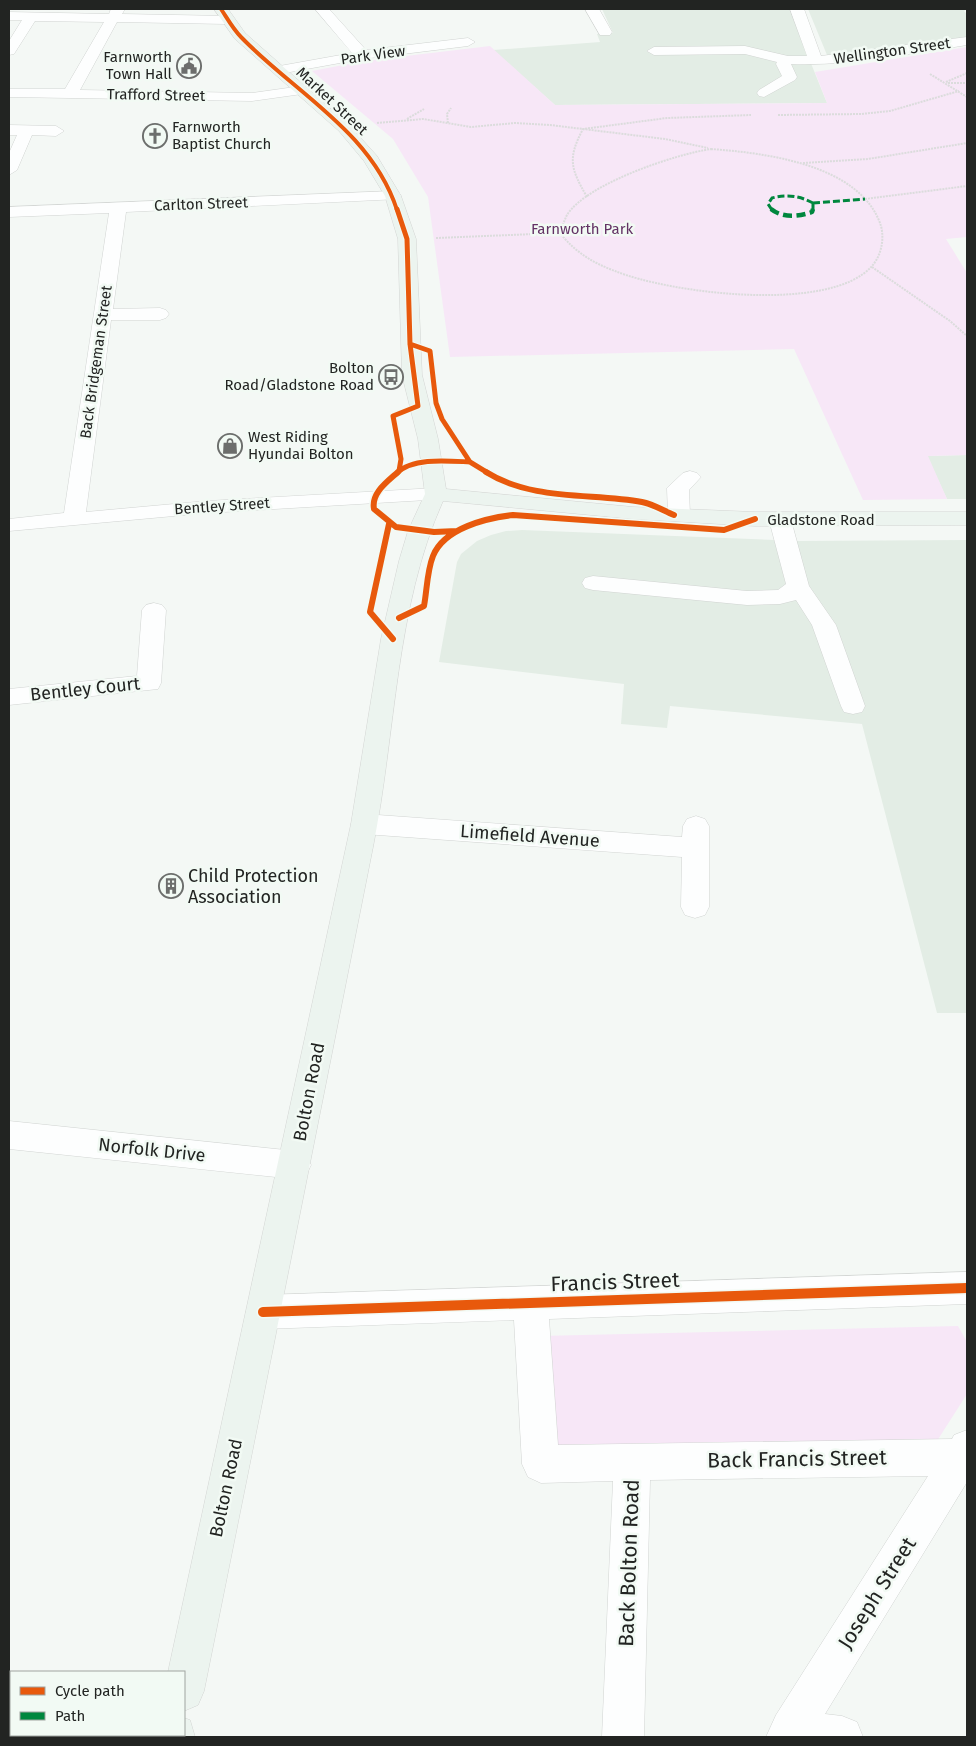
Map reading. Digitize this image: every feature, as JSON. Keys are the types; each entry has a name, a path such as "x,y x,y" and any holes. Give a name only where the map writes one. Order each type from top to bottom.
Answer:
{"main road":[{"name":"Market Street","path":"224,14 240,36 344,128 371,159 392,196 407,239 412,375 418,406 428,439 436,494"},
{"name":"Gladstone Road","path":"436,494 678,516 780,520 967,519"},
{"name":"Bolton Road","path":"185,1686 364,824 394,639 410,560 419,531 436,494"}],"street":[{"path":"322,9 362,55"},
{"path":"592,9 605,32"},
{"path":"797,9 816,61"},
{"path":"70,94 115,13"},
{"path":"9,16 115,13 224,14"},
{"path":"9,51 28,14"},
{"name":"Wellington Street","path":"654,51 745,50 788,60 816,61 882,54 967,40"},
{"name":"Park View","path":"279,70 362,55 468,42"},
{"path":"764,93 790,77 783,64 788,60"},
{"name":"Trafford Street","path":"9,93 252,97 302,90"},
{"path":"9,130 56,131"},
{"path":"9,170 27,130"},
{"name":"Carlton Street","path":"11,212 392,196"},
{"name":"Back Bridgeman Street","path":"74,518 118,207"},
{"path":"9,231 11,212"},
{"path":"102,315 160,314"},
{"path":"678,516 678,488 690,477"},
{"name":"Bentley Street","path":"9,525 303,500 436,494"},
{"path":"780,520 798,586 824,625 853,706"},
{"path":"593,583 747,598 780,597 789,594 798,586"},
{"name":"Bentley Court","path":"9,697 149,683 154,610"},
{"name":"Limefield Avenue","path":"364,824 696,837 695,907"},
{"name":"Norfolk Drive","path":"9,1135 294,1165"},
{"name":"Francis Street","path":"263,1312 967,1288"},
{"name":"Back Bolton Road","path":"530,1302 541,1464 632,1462 623,1737"},
{"name":"Back Francis Street","path":"632,1462 965,1452"},
{"name":"Joseph Street","path":"789,1734 965,1452"},
{"path":"789,1734 842,1737"}],"path":[{"path":"967,74 946,83 967,82"},
{"path":"448,123 446,114 451,108"},
{"path":"407,119 424,109"},
{"path":"344,128 407,119 471,127 515,123 666,139 711,149 750,152 800,163 845,182 865,199 876,212 883,232 881,248 872,267 835,285 811,292 769,295 722,293 676,288 637,279 576,252 560,233"},
{"path":"583,129 573,145 570,156 574,173 587,197"},
{"path":"800,163 868,159 967,144"},
{"path":"560,233 568,214 587,197 613,180 691,152 711,149"},
{"path":"865,199 967,186"},
{"path":"407,239 560,233"},
{"path":"872,267 950,321 967,336"}],"shaded area":[{"path":"602,9 789,9 827,103 555,105 493,50 600,42 597,34 613,33"},
{"path":"808,9 967,9 964,11 967,14 967,37 879,51 827,55"},
{"path":"967,455 967,499 947,499 927,456"},
{"path":"522,530 800,541 967,540 967,1013 937,1013 862,724 670,706 667,728 621,724 624,684 439,662 457,562 461,554 477,541 491,535 506,531"}],"green space":[{"name":"Farnworth Park","path":"490,46 555,105 827,103 815,72 967,47 967,237 946,239 967,273 967,455 928,456 947,499 863,500 794,349 450,357 428,197 393,139 312,71 364,61"},
{"path":"958,1326 967,1342 967,1394 935,1444 548,1456 540,1336"}],"marked path":[{"path":"813,203 812,212 794,216 781,215 771,209 768,204 772,198 784,195 804,198 813,203 865,199"}],"cycle path":[{"path":"221,9 240,36 344,128 371,159 393,196 407,239 410,344 418,406 393,416 401,459 399,471"},
{"path":"410,344 430,351 436,403 442,419 470,462 494,477 536,490 577,497 644,502 674,515"},
{"path":"457,531 434,532 396,527 374,509 373,503 378,491 402,468 436,460 470,462"},
{"path":"399,618 424,606 433,556 439,546 461,528 495,517 513,515 724,530 755,519"},
{"path":"389,524 370,612 393,639"},
{"path":"263,1312 967,1288"}],"place":[{"name":"Farnworth Town Hall","path":"189,66"},
{"name":"Farnworth Baptist Church","path":"155,136"},
{"name":"Bolton Road/Gladstone Road","path":"391,377"},
{"name":"West Riding Hyundai Bolton","path":"230,446"},
{"name":"Child Protection Association","path":"171,886"}]}
